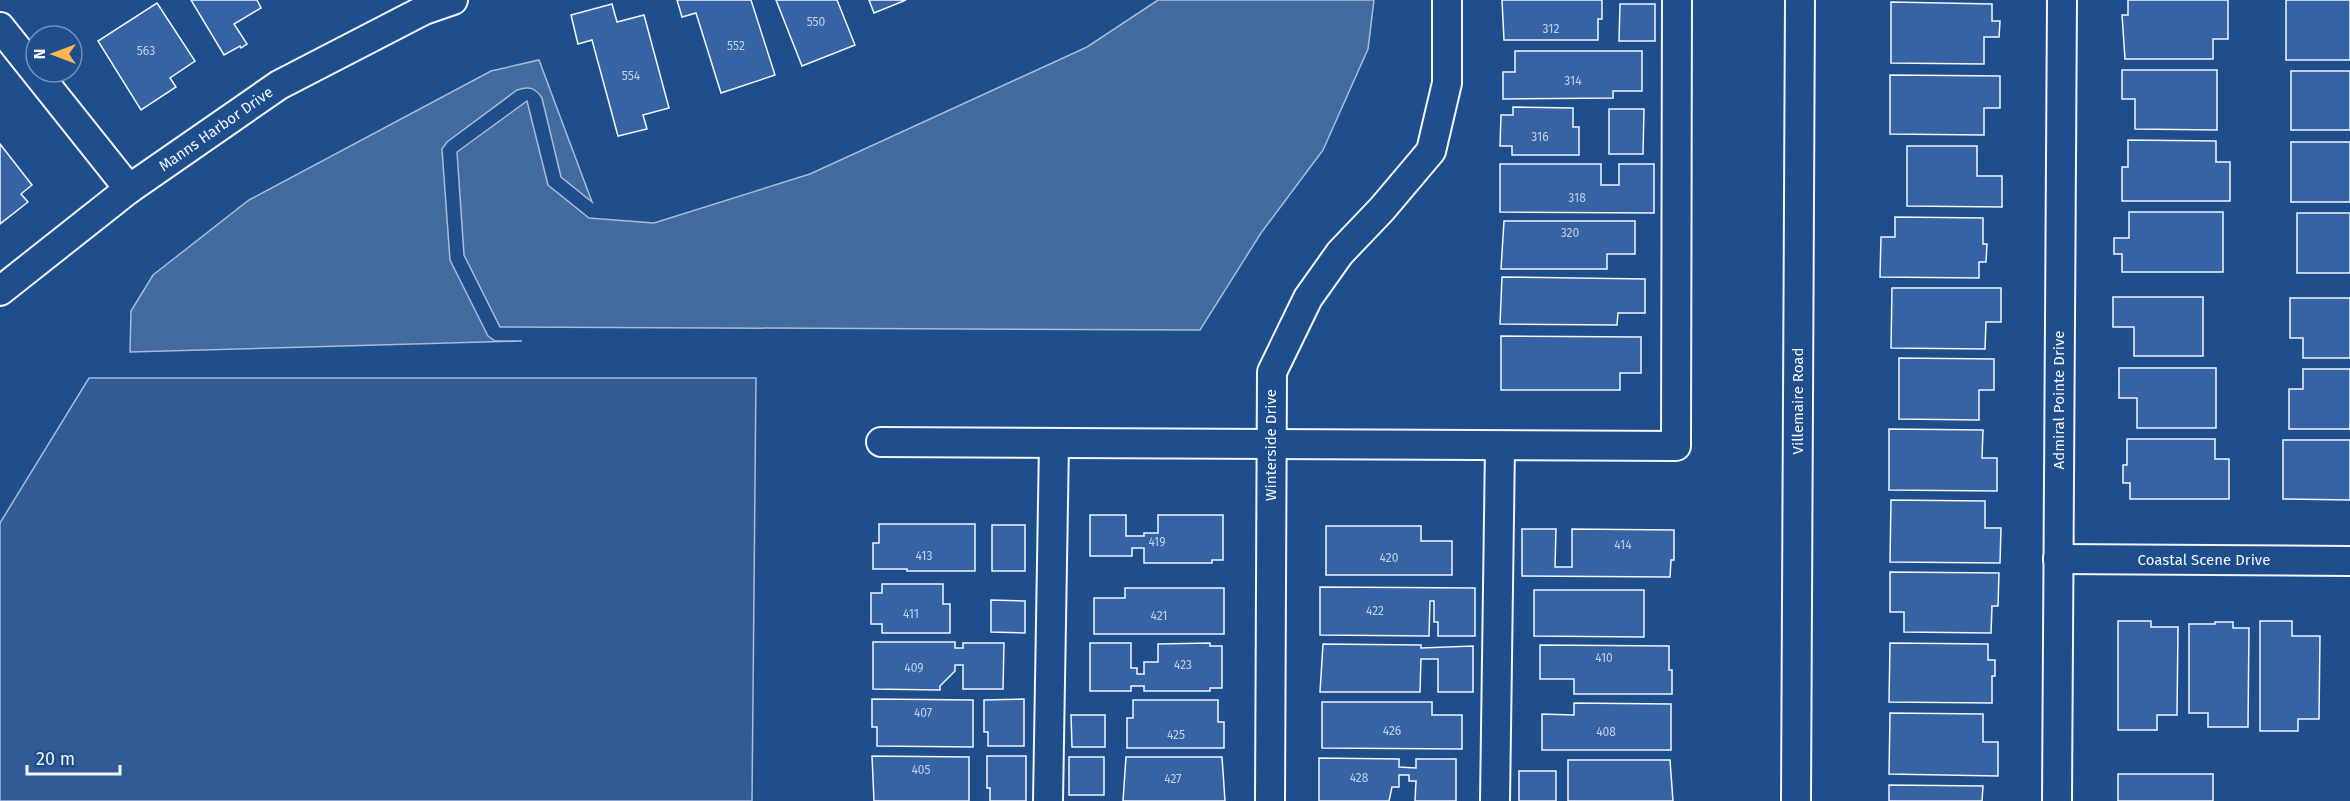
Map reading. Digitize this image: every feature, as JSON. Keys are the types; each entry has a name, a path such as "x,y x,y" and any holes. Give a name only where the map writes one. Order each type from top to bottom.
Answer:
{"street":[{"name":"Manns Harbor Drive","path":"0,291 129,189 279,85 424,10 453,0"},
{"name":"Winterside Drive","path":"1270,801 1272,372 1308,298 1340,253 1382,209 1431,151 1447,83 1448,0"},
{"path":"880,442 1676,446 1677,0"},
{"name":"Villemaire Road","path":"1796,801 1800,0"},
{"name":"Admiral Pointe Drive","path":"2056,801 2061,0"},
{"path":"0,27 129,189"},
{"path":"1048,801 1054,443"},
{"path":"1494,801 1500,446"},
{"name":"Coastal Scene Drive","path":"2058,559 2350,561"}],"shaded area":[{"path":"1158,0 1374,0 1368,49 1323,150 1261,233 1200,330 500,327 464,255 457,152 527,101 548,185 589,218 654,223 810,174 1087,47"},
{"path":"539,60 592,202 561,177 542,98 531,88 517,90 447,142 442,149 450,260 488,336 495,341 522,341 130,352 131,311 153,275 249,200 491,71"},
{"path":"89,378 756,378 752,801 0,801 0,523"}],"building":[{"path":"191,0 257,0 261,8 234,24 247,44 224,55"},
{"path":"677,0 751,0 775,75 721,93 696,13 682,17"},
{"path":"776,0 837,0 855,45 802,66"},
{"path":"869,0 906,0 874,13"},
{"path":"1502,0 1602,0 1602,19 1598,19 1598,40 1504,40"},
{"path":"2128,0 2228,0 2228,39 2213,39 2213,59 2125,59 2122,15 2128,15"},
{"path":"2286,0 2350,0 2350,60 2286,60"},
{"path":"1891,2 1992,4 1992,21 2000,21 1999,37 1984,37 1984,64 1891,63"},
{"path":"157,3 195,61 170,78 176,87 141,110 98,41"},
{"path":"612,4 617,22 644,15 669,108 643,115 647,129 618,136 592,40 578,44 571,15"},
{"path":"1620,4 1655,4 1655,41 1619,41"},
{"path":"1515,51 1642,51 1642,91 1613,91 1613,98 1503,99 1503,72 1515,72"},
{"path":"2122,70 2217,70 2217,130 2135,129 2135,99 2122,99"},
{"path":"2291,71 2350,71 2350,130 2291,130"},
{"path":"1890,75 2000,76 2000,108 1984,108 1984,135 1890,134"},
{"path":"1513,107 1573,108 1573,127 1579,127 1579,155 1512,155 1512,146 1500,146 1501,115 1513,115"},
{"path":"1609,109 1644,109 1643,154 1609,154"},
{"path":"2128,140 2216,141 2216,162 2230,162 2230,201 2122,201 2122,167 2128,167"},
{"path":"2291,142 2350,142 2350,202 2291,202"},
{"path":"0,144 32,185 21,194 28,202 0,224"},
{"path":"1907,146 1977,146 1977,176 2002,176 2002,207 1907,206"},
{"path":"1500,164 1601,164 1601,185 1619,185 1619,164 1654,164 1654,213 1500,212"},
{"path":"2129,212 2223,212 2223,272 2122,272 2122,254 2114,254 2114,238 2129,238"},
{"path":"2297,213 2350,213 2350,273 2297,273"},
{"path":"1895,217 1983,218 1983,244 1987,244 1986,262 1979,262 1979,278 1880,277 1881,237 1895,237"},
{"path":"1504,221 1635,221 1635,254 1607,254 1607,269 1501,269"},
{"path":"1502,277 1645,279 1645,313 1618,313 1617,325 1500,324"},
{"path":"1892,288 2001,288 2001,322 1986,322 1985,349 1891,348"},
{"path":"2113,297 2203,297 2203,356 2134,356 2134,327 2113,327"},
{"path":"2290,298 2350,298 2350,358 2303,358 2303,338 2290,338"},
{"path":"1501,336 1641,337 1641,373 1620,373 1620,390 1501,390"},
{"path":"1899,358 1994,359 1994,390 1979,390 1979,420 1899,419"},
{"path":"2119,368 2216,368 2216,428 2137,428 2137,398 2119,398"},
{"path":"2303,369 2350,369 2350,429 2289,429 2289,389 2303,389"},
{"path":"1889,429 1983,430 1982,458 1997,458 1997,491 1889,490"},
{"path":"2127,439 2215,439 2215,459 2229,459 2229,499 2130,499 2130,483 2123,483 2123,465 2127,465"},
{"path":"2283,440 2350,440 2350,500 2283,499"},
{"path":"1891,500 1985,501 1985,528 2001,528 2000,563 1890,562"},
{"path":"1090,515 1126,515 1126,536 1144,536 1144,533 1158,533 1158,515 1223,515 1223,560 1212,560 1212,563 1144,563 1144,548 1132,548 1132,556 1090,556"},
{"path":"879,524 975,524 975,571 873,569 873,543 879,543"},
{"path":"992,525 1025,525 1025,571 992,571"},
{"path":"1326,526 1421,526 1421,541 1452,541 1452,575 1326,575"},
{"path":"1522,529 1556,529 1555,567 1572,567 1572,529 1674,530 1674,560 1671,560 1670,577 1522,576"},
{"path":"1890,572 1999,573 1998,606 1992,606 1991,633 1904,632 1904,612 1890,612"},
{"path":"882,584 943,584 943,604 950,604 950,633 882,633 882,624 871,624 871,593 882,593"},
{"path":"1320,587 1475,588 1475,636 1438,636 1438,622 1434,622 1434,601 1430,601 1429,636 1320,635"},
{"path":"1125,588 1224,588 1224,634 1094,634 1094,598 1125,598"},
{"path":"1534,590 1644,590 1644,637 1534,636"},
{"path":"991,600 1025,601 1025,633 991,632"},
{"path":"2118,621 2151,621 2151,627 2178,627 2177,715 2157,715 2157,730 2118,730"},
{"path":"2260,621 2292,621 2292,636 2320,636 2319,719 2298,719 2298,731 2260,731"},
{"path":"2215,622 2233,622 2233,628 2249,628 2248,727 2208,727 2208,713 2189,713 2189,624 2215,624"},
{"path":"873,642 955,642 955,648 963,648 963,643 1004,643 1003,689 963,689 963,665 955,665 955,671 940,686 940,690 873,689"},
{"path":"1090,643 1131,643 1131,668 1137,668 1137,674 1144,674 1144,662 1158,662 1158,644 1210,643 1210,646 1222,646 1222,688 1210,688 1210,691 1144,691 1144,686 1131,686 1131,691 1090,691"},
{"path":"1890,643 1988,644 1988,660 1995,660 1995,676 1992,676 1992,703 1889,702"},
{"path":"1323,644 1421,645 1421,648 1473,646 1473,692 1438,692 1438,659 1421,659 1420,692 1320,692"},
{"path":"1540,645 1669,646 1672,694 1574,694 1574,679 1540,679"},
{"path":"872,699 973,700 973,747 877,746 877,727 872,727"},
{"path":"1024,699 1024,746 988,746 988,732 984,732 984,700"},
{"path":"1133,700 1218,700 1218,722 1224,722 1224,748 1127,748 1127,718 1133,718"},
{"path":"1322,702 1432,702 1432,715 1462,715 1462,749 1322,748"},
{"path":"1574,703 1671,704 1671,750 1542,750 1542,714 1574,715"},
{"path":"1890,713 1983,714 1983,742 1998,742 1998,776 1889,774"},
{"path":"1071,715 1105,715 1105,747 1072,747"},
{"path":"872,756 969,757 969,801 874,801"},
{"path":"987,756 1026,756 1026,801 990,801 990,788 987,788"},
{"path":"1069,757 1104,757 1104,795 1069,795"},
{"path":"1126,757 1222,757 1225,801 1123,801"},
{"path":"1319,758 1399,759 1399,767 1416,768 1416,759 1456,759 1456,801 1415,801 1416,781 1409,781 1409,775 1399,775 1399,787 1392,787 1389,801 1319,801"},
{"path":"1568,760 1670,760 1673,801 1568,801"},
{"path":"1519,771 1556,771 1556,801 1519,801"},
{"path":"2118,774 2213,774 2213,801 2118,801"},
{"path":"1889,785 1983,786 1982,801 1889,801"}]}
